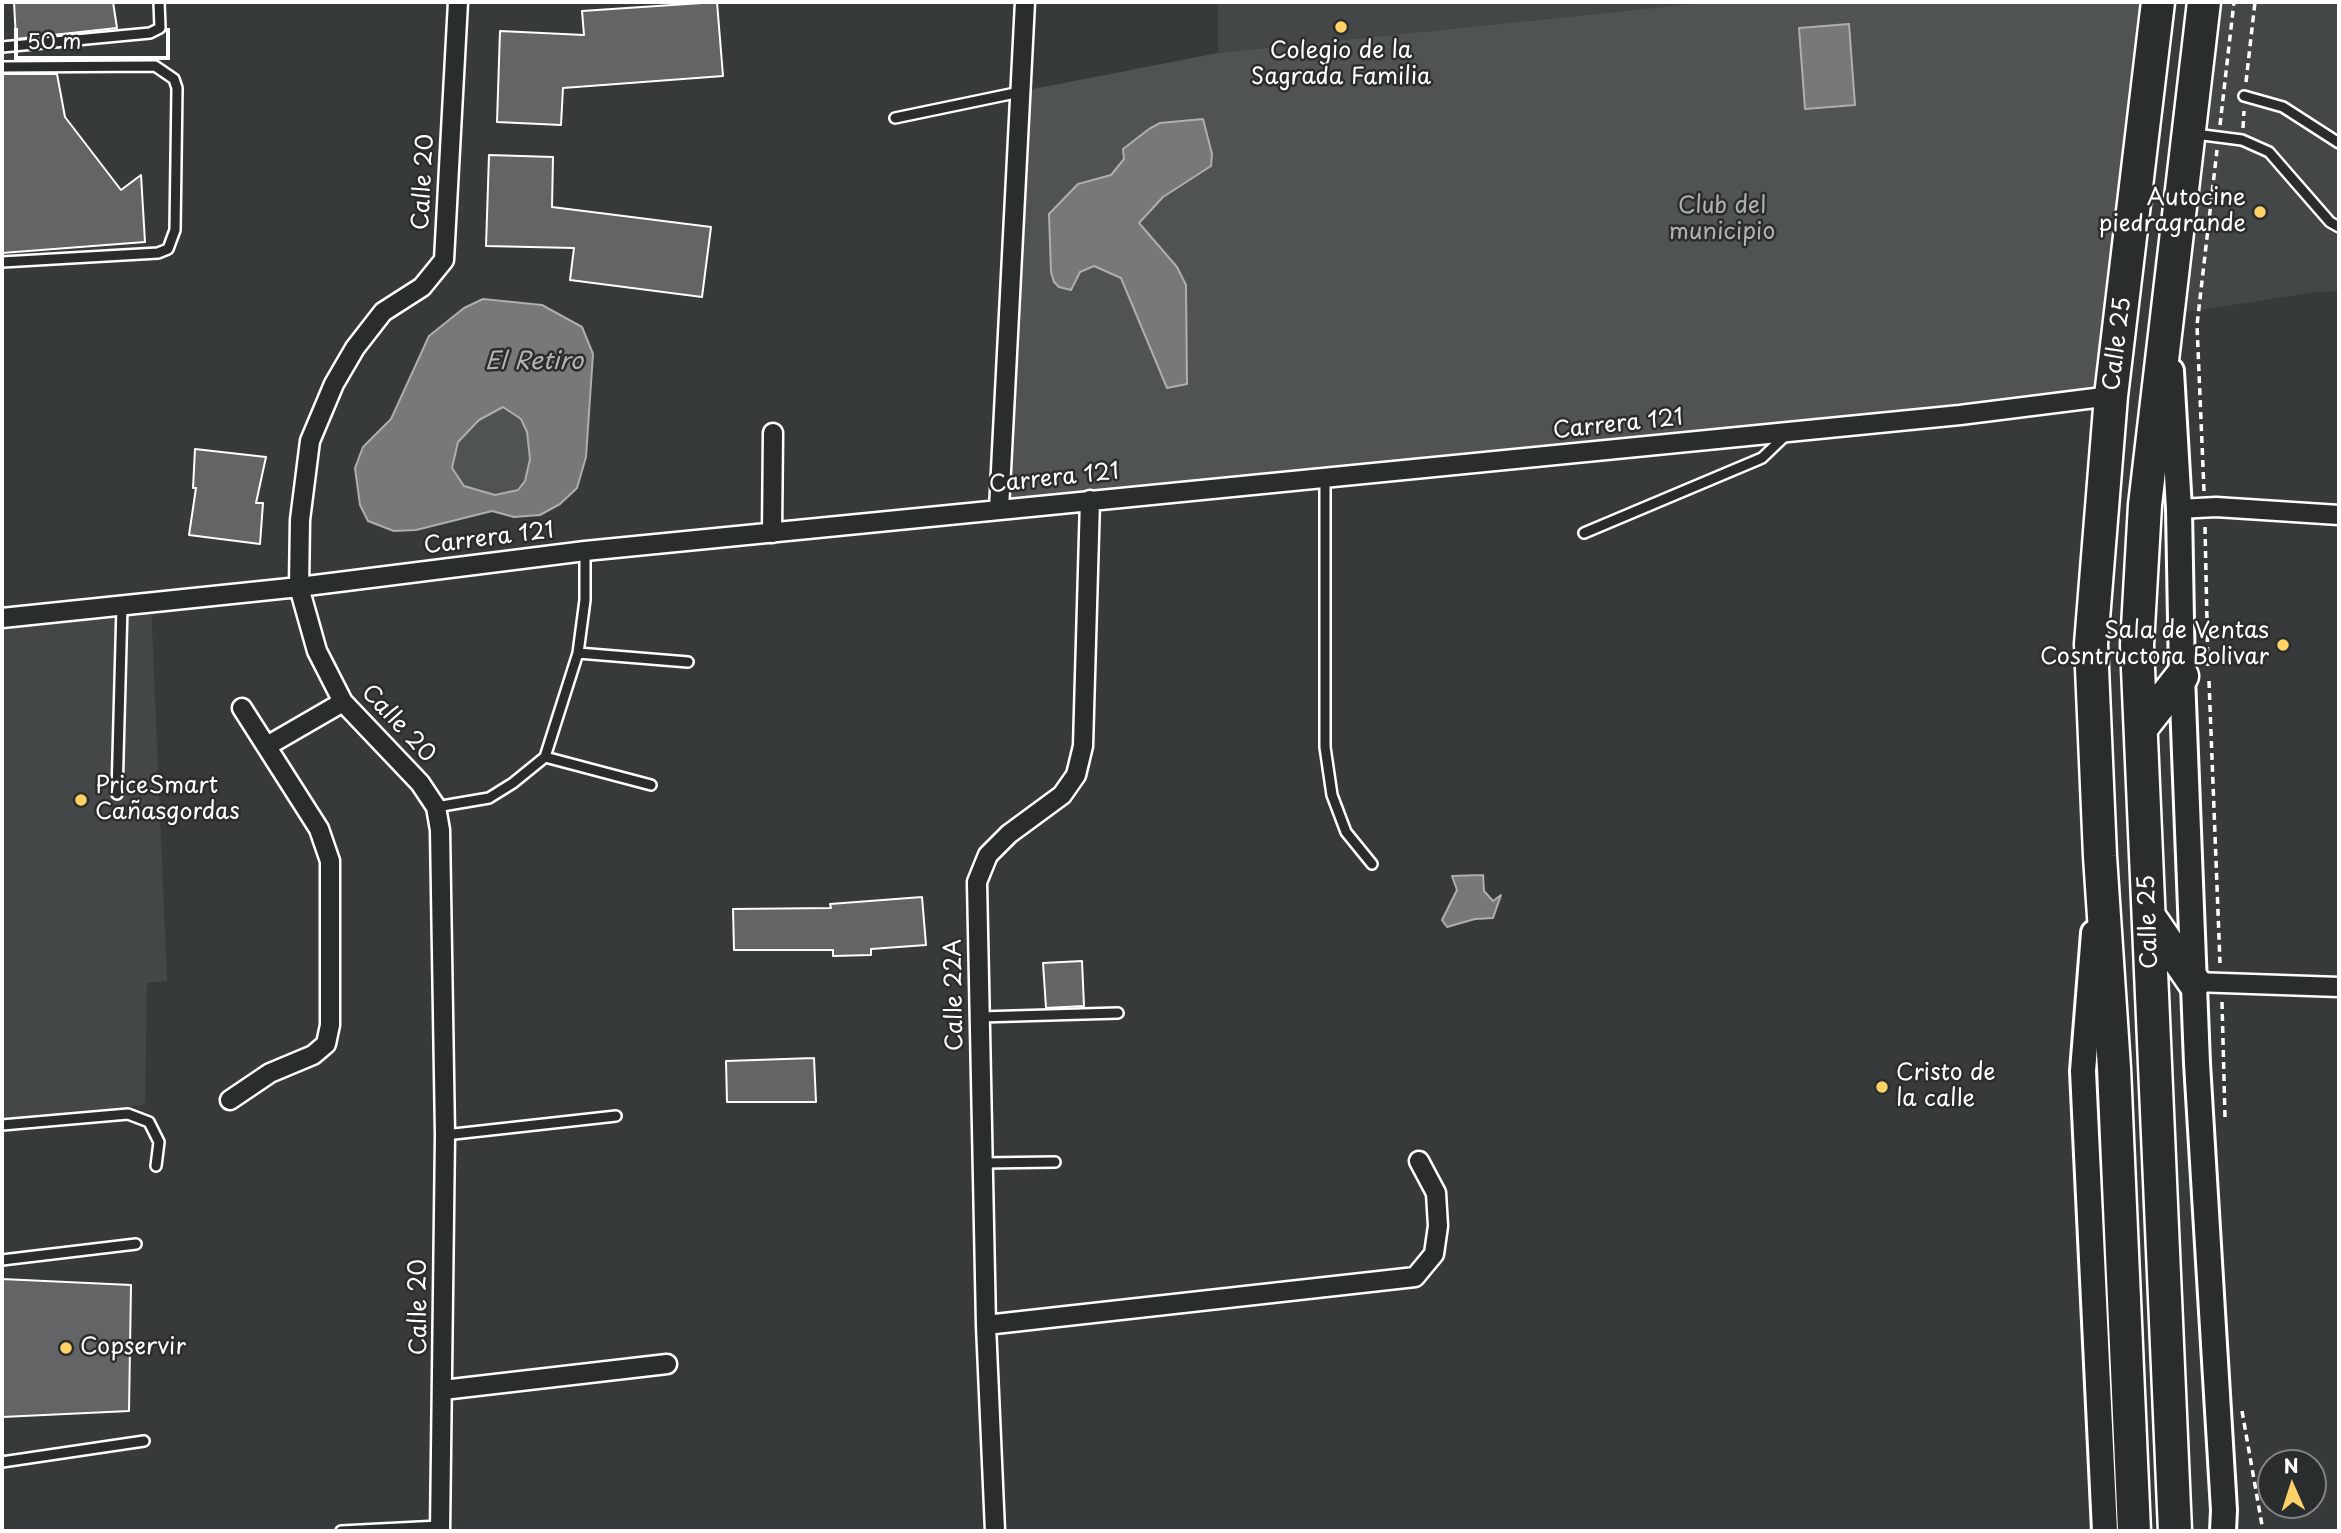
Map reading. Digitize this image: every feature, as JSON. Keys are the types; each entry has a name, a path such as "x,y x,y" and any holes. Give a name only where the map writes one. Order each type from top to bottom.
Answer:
{"highway":[{"name":"Calle 25","path":"2134,1531 2114,1068 2099,856 2091,643 2112,396 2158,2"},
{"name":"Calle 25","path":"2175,1531 2137,645 2145,505 2167,315 2204,136 2204,2"},
{"path":"2141,728 2182,676"},
{"path":"2150,918 2208,983"}],"main road":[{"name":"Calle 25","path":"2167,315 2179,509 2182,676 2208,983 2226,1524"},
{"name":"Calle 25","path":"2099,856 2083,1071 2105,1531"}],"street":[{"name":"Calle 20","path":"440,1528 445,1135 440,830 436,807 420,783 343,702 317,651 299,587 300,520 310,441 334,384 355,348 383,312 422,287 444,260 458,2"},
{"path":"999,509 1023,91 1025,2"},
{"name":"Carrera 121","path":"2,618 299,587 585,551 1789,432 2112,396"},
{"path":"772,533 773,432"},
{"name":"Calle 22A","path":"995,1531 986,1325 977,882 988,855 1010,834 1062,795 1076,775 1083,746 1090,500"},
{"path":"2179,509 2205,507 2339,515"},
{"path":"267,746 343,702"},
{"path":"230,1100 270,1073 313,1055 327,1044 330,1025 330,861 319,829 242,708"},
{"path":"2208,983 2339,987"},
{"path":"986,1325 1415,1277 1434,1254 1438,1226 1436,1193 1419,1161"},
{"path":"443,1390 667,1364"}],"lane":[{"path":"2,47 150,33 159,28 159,2"},
{"path":"2,67 155,66 174,79 177,88 175,230 168,249 158,253 2,262"},
{"path":"895,118 1023,91"},
{"path":"2245,96 2283,107 2339,143"},
{"path":"2204,136 2242,140 2269,152 2330,222 2339,227"},
{"path":"1584,533 1762,458 1789,432"},
{"path":"1325,479 1325,747 1332,795 1346,832 1372,864"},
{"path":"436,807 489,797 513,783 545,757 578,653 585,600 585,551"},
{"path":"117,794 122,606"},
{"path":"578,653 688,662"},
{"path":"545,757 650,785"},
{"path":"980,1017 1118,1013"},
{"path":"2,1125 128,1114 149,1122 159,1142 156,1167"},
{"path":"445,1135 616,1116"},
{"path":"983,1163 1055,1163"},
{"path":"2,1261 136,1244"},
{"path":"2,1462 144,1441"},
{"path":"341,1531 440,1528"}],"path":[{"path":"2225,1120 2208,983 2205,507 2197,325 2204,136 2234,2"},
{"path":"2242,140 2255,2"},
{"path":"2240,1400 2263,1531"}],"shaded area":[{"name":"Colegio de la Sagrada Familia","path":"1218,2 1712,2 1218,53"},
{"name":"Autocine piedragrande","path":"2204,2 2339,2 2339,291 2316,292 2167,315"},
{"name":"PriceSmart Cañasgordas","path":"151,603 167,981 147,983 145,1105 2,1118 2,618"}],"green space":[{"name":"Club del municipio","path":"1712,2 2158,2 2111,396 999,509 1023,91 1218,53"},
{"path":"503,407 521,419 527,432 530,459 525,481 518,490 495,495 464,486 452,468 458,442 479,420"}],"water":[{"path":"1849,24 1855,105 1805,109 1799,28"},
{"path":"1203,119 1212,154 1211,166 1163,197 1139,223 1177,267 1186,285 1187,384 1167,388 1121,278 1094,266 1080,272 1071,290 1059,287 1054,282 1051,272 1049,214 1078,184 1111,175 1124,159 1123,149 1149,129 1160,123"},
{"name":"El Retiro","path":"483,299 542,305 582,327 593,354 586,457 577,488 560,504 540,515 514,517 492,511 416,530 394,531 368,521 360,505 355,468 363,447 391,419 429,336 464,308","holes":["503,407 521,419 527,432 530,459 525,481 518,490 495,495 464,486 452,468 458,442 479,420"]},
{"path":"1483,875 1484,891 1493,901 1501,895 1493,918 1475,919 1447,927 1442,920 1457,890 1452,876"}],"building":[{"path":"14,2 113,2 117,28 16,39"},
{"path":"717,2 723,76 563,88 561,125 497,122 500,31 584,35 582,11"},
{"path":"2,74 57,74 65,117 121,190 141,175 145,242 2,253"},
{"path":"489,155 553,157 552,207 711,227 702,297 570,280 574,248 486,246"},
{"path":"195,449 266,457 256,503 263,503 260,544 189,535 196,488 193,488"},
{"path":"922,897 926,945 871,949 871,955 833,956 833,950 734,950 733,909 831,908 830,904"},
{"path":"1082,961 1084,1006 1046,1008 1043,963"},
{"path":"814,1058 816,1102 727,1102 726,1061"},
{"name":"Copservir","path":"2,1279 131,1285 129,1411 2,1417"}],"place":[{"name":"Colegio de la Sagrada Familia","path":"1341,27"},
{"name":"Autocine piedragrande","path":"2260,212"},
{"name":"Sala de Ventas Cosntructora Bolivar","path":"2283,645"},
{"name":"PriceSmart Cañasgordas","path":"81,800"},
{"name":"Cristo de la calle","path":"1882,1087"},
{"name":"Copservir","path":"66,1348"}]}
